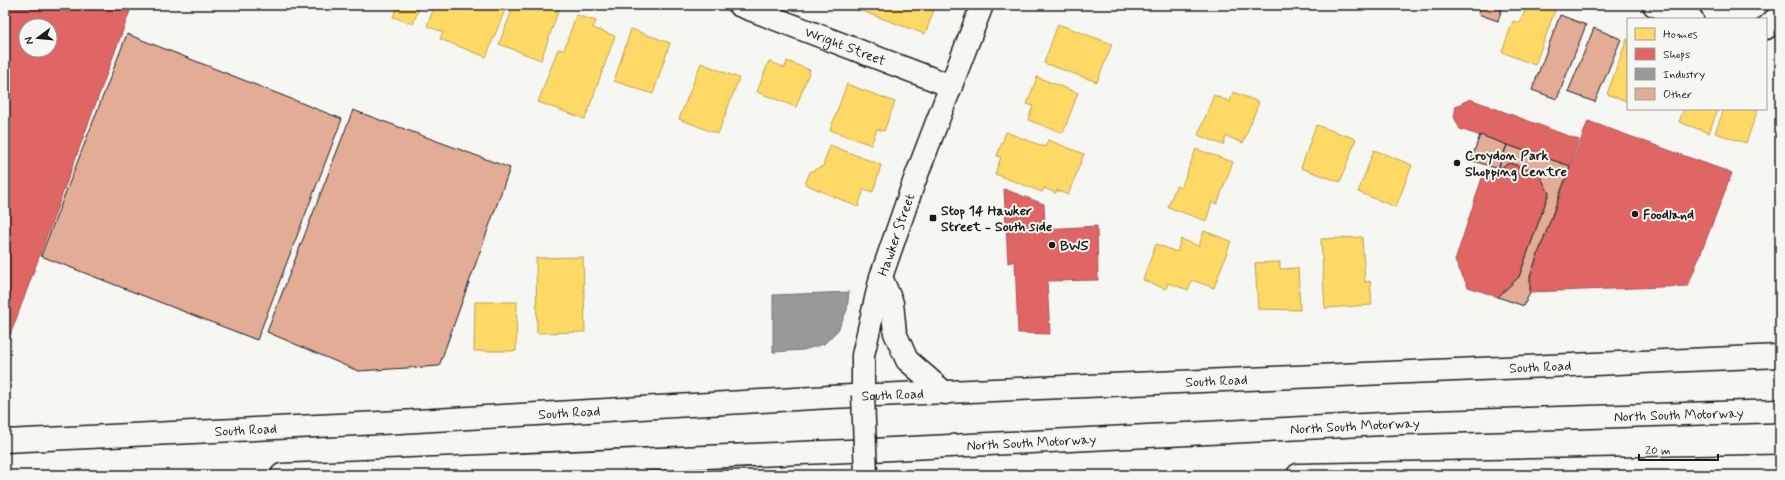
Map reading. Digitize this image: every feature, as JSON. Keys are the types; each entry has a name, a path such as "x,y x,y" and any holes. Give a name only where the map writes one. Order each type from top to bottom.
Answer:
{"main road":[{"name":"Wright Street","path":"739,5 951,86"},
{"name":"Hawker Street","path":"866,475 863,355 881,277 914,182 982,5"},
{"path":"1654,5 1689,18"},
{"path":"1767,27 1780,15"},
{"path":"881,277 892,303 895,333 907,360 945,393"},
{"name":"South Road","path":"5,441 400,422 863,396 1780,356"},
{"name":"North South Motorway","path":"282,475 872,450 1402,423 1780,411"},
{"path":"1298,475 1780,466"}],"building: Homes":[{"path":"398,5 420,5 413,24 393,17"},
{"path":"435,5 507,5 486,57 440,39 443,32 427,26"},
{"path":"514,5 560,6 541,60 499,44"},
{"path":"845,5 936,5 925,34"},
{"path":"1527,5 1557,5 1535,65 1502,52 1513,21 1520,23"},
{"path":"576,15 596,21 593,28 615,36 585,119 538,102 558,49 564,50"},
{"path":"1058,24 1112,44 1097,82 1044,63"},
{"path":"631,29 670,43 653,94 614,81"},
{"path":"1627,39 1627,102 1607,94"},
{"path":"769,61 785,68 787,61 810,70 796,107 757,92"},
{"path":"701,63 739,78 718,134 679,119"},
{"path":"1037,77 1078,93 1063,133 1028,120 1033,106 1027,104"},
{"path":"847,84 895,102 884,131 877,129 871,145 830,130"},
{"path":"1233,92 1259,102 1243,143 1226,136 1223,145 1198,135 1214,95 1230,102"},
{"path":"1684,110 1718,110 1709,133 1679,122"},
{"path":"1724,110 1758,110 1746,143 1715,133"},
{"path":"1316,125 1356,139 1340,182 1301,168"},
{"path":"1006,132 1045,147 1048,140 1084,154 1068,195 1057,190 1056,193 1044,188 1042,192 995,174 1001,157 997,156"},
{"path":"830,145 881,165 873,192 864,189 858,207 805,184 810,172 823,166"},
{"path":"1196,149 1233,162 1217,204 1212,202 1206,221 1168,207 1176,186 1181,188"},
{"path":"1374,150 1412,165 1396,207 1358,192"},
{"path":"1204,231 1231,241 1214,288 1192,280 1188,290 1168,283 1166,289 1143,280 1156,244 1177,252 1181,239 1199,246"},
{"path":"1362,237 1365,282 1370,281 1372,305 1325,308 1321,239"},
{"path":"583,257 585,332 537,333 536,258"},
{"path":"1280,262 1280,269 1298,268 1300,310 1258,309 1255,263"},
{"path":"475,302 517,302 516,351 474,351"}],"building: Shops":[{"path":"5,5 114,5 130,11 5,349"},
{"path":"1470,99 1579,140 1570,166 1460,129 1454,117 1456,106"},
{"name":"Foodland","path":"1588,121 1732,173 1688,286 1530,292 1530,276"},
{"path":"1509,163 1538,172 1549,193 1519,277 1498,297 1468,287 1455,261 1482,178"},
{"name":"BWS","path":"1004,189 1044,204 1045,229 1097,226 1098,280 1047,281 1050,334 1018,333 1015,261 1008,263"}],"building: Industry":[{"path":"849,292 847,310 838,330 824,344 803,350 773,352 773,295"}],"building: Other":[{"path":"1469,5 1503,5 1498,21 1478,14 1480,9"},
{"path":"1560,15 1586,25 1557,99 1532,90"},
{"path":"1594,28 1621,39 1595,102 1568,92"},
{"path":"127,34 342,119 257,340 41,256"},
{"path":"353,110 510,168 439,366 358,371 267,332"},
{"path":"1480,135 1507,145 1498,169 1471,160"},
{"path":"1507,145 1570,166 1530,276 1530,292 1524,306 1498,297 1519,277 1549,193 1538,172 1509,163 1498,169"}],"place":[{"name":"Croydon Park Shopping Centre","path":"1457,163"},
{"name":"Foodland","path":"1635,214"},
{"name":"Stop 14 Hawker Street - South side","path":"933,218"},
{"name":"BWS","path":"1052,245"}]}
